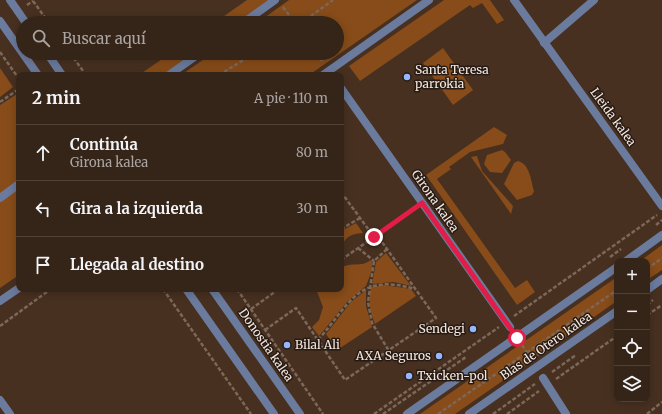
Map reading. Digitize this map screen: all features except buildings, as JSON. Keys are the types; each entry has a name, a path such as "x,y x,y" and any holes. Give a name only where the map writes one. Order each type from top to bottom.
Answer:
{"street":[{"path":"10,0 21,16"},
{"path":"253,16 275,0"},
{"path":"331,72 429,0"},
{"name":"Lleida kalea","path":"514,0 662,206"},
{"path":"544,43 594,0"},
{"path":"0,21 16,44"},
{"path":"27,60 36,72"},
{"path":"52,60 60,72"},
{"path":"173,72 190,60"},
{"name":"Girona kalea","path":"344,92 508,324"},
{"path":"0,198 16,186"},
{"path":"630,258 662,235"},
{"name":"Blas de Otero kalea","path":"407,414 614,269"},
{"path":"650,288 662,279"},
{"path":"0,301 16,290"},
{"path":"188,292 274,414"},
{"name":"Donostia kalea","path":"214,292 300,414"},
{"name":"Blas de Otero kalea","path":"469,414 614,313"},
{"path":"545,382 566,414"},
{"path":"0,400 10,414"}],"path":[{"path":"33,0 44,16"},
{"path":"311,16 333,0"},
{"path":"282,6 290,16"},
{"path":"0,52 16,76"},
{"path":"75,60 84,72"},
{"path":"224,72 244,60"},
{"path":"0,102 16,91"},
{"path":"344,196 374,237"},
{"path":"344,258 422,203"},
{"path":"374,414 508,324 662,211"},
{"path":"344,227 360,218"},
{"path":"265,330 296,308 345,380 436,318 377,235"},
{"path":"358,248 374,261"},
{"path":"387,249 374,261 368,302 372,323 389,350"},
{"path":"650,266 662,258"},
{"path":"318,340 350,300 369,287 386,283 415,289"},
{"path":"0,326 47,292"},
{"path":"166,292 251,414"},
{"path":"239,292 323,414"},
{"path":"251,309 275,292"},
{"path":"438,414 614,292"},
{"path":"650,313 662,305"},
{"path":"517,338 536,368"},
{"path":"493,414 614,338"},
{"path":"507,414 580,352"},
{"path":"647,414 662,402"}],"shaded area":[{"path":"247,0 270,0 247,16 224,16"},
{"path":"289,0 417,0 344,51 344,16 267,16"},
{"path":"444,0 490,0 504,20 497,24 482,3 473,8 470,5 360,81 349,66"},
{"path":"443,48 473,90 453,105 423,63"},
{"path":"161,60 184,60 167,72 143,72"},
{"path":"203,60 331,60 313,72 185,72"},
{"path":"0,68 13,87 0,97"},
{"path":"16,95 16,277 0,288 0,105"},
{"path":"494,127 507,135 503,144 470,152 449,167 451,169 437,179 515,288 527,280 535,292 517,305 426,175"},
{"path":"502,150 511,160 502,173 490,172 484,164 487,155"},
{"path":"477,156 482,171 513,206 511,214 471,157"},
{"path":"518,161 528,169 534,191 532,195 517,200 504,184 514,163"},
{"path":"356,223 363,233 351,235 344,242 344,229"},
{"path":"662,245 662,270 650,278 650,258 644,258"},
{"path":"386,253 411,286 394,282 372,284 376,262"},
{"path":"371,260 372,270 366,286 348,301 319,336 312,327 319,320 323,307 317,292 344,292 344,266 364,264"},
{"path":"614,279 614,303 455,414 420,414"},
{"path":"384,285 411,289 416,296 375,324 370,306 371,287"},
{"path":"366,290 366,306 372,327 337,350 326,334 351,302"}],"place":[{"name":"Santa Teresa parrokia","path":"407,77"},
{"name":"Sendegi","path":"473,329"},
{"name":"Bilal Ali","path":"287,345"},
{"name":"AXA Seguros","path":"439,356"},
{"name":"Txicken-pol","path":"409,376"}],"route":[{"path":"374,237 422,203 517,338"}]}
